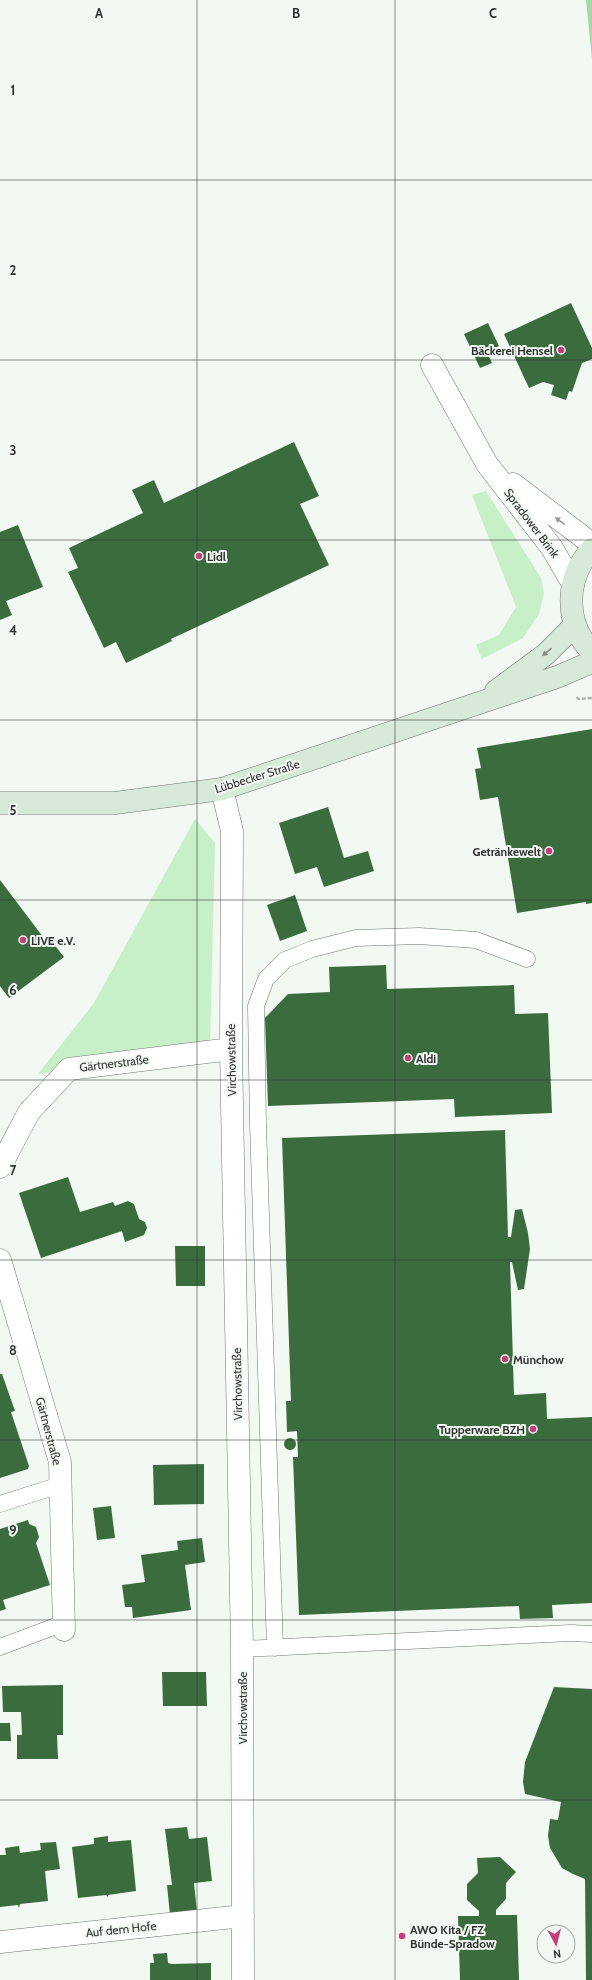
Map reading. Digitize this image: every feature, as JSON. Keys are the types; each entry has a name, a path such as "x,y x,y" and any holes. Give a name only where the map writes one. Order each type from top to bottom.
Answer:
{"main road":[{"path":"592,549 581,563 573,584 571,598 575,625 586,646 592,652"},
{"name":"Lübbecker Straße","path":"482,702 546,654 575,625"},
{"name":"Lübbecker Straße","path":"0,803 115,803 222,789 557,677 592,662"}],"street":[{"name":"Spradower Brink","path":"432,365 487,464 552,548 573,584"},
{"name":"Spradower Brink","path":"487,464 562,523 592,544"},
{"name":"Virchowstraße","path":"222,789 232,831 231,1049 242,1649 243,1980"},
{"name":"Gärtnerstraße","path":"0,1166 29,1112 69,1069 231,1049"},
{"name":"Gärtnerstraße","path":"0,1260 60,1462 64,1627"},
{"name":"Auf dem Hofe","path":"0,1942 243,1916"}],"lane":[{"path":"275,1648 258,1124 256,1006 266,979 285,960 312,949 356,938 419,936 476,940 528,959"},
{"path":"0,1504 60,1485"},
{"path":"0,1647 64,1627"},
{"path":"242,1649 571,1633 592,1634"}],"path":[{"path":"578,699 592,698"}],"green space":[{"path":"586,0 592,0 592,59"},
{"path":"486,491 541,578 544,593 539,614 523,638 482,659 476,645 499,635 516,607 472,495"},
{"path":"195,819 215,843 210,1045 38,1074 94,1003"}],"building":[{"path":"571,303 592,348 592,359 582,363 572,392 569,391 566,400 551,395 554,385 543,382 529,388 504,334"},
{"path":"488,323 499,346 487,352 492,363 480,368 464,334"},
{"name":"Lidl","path":"294,442 319,496 300,504 329,565 171,639 172,641 126,663 116,642 104,648 68,572 78,568 69,548 143,513 132,490 154,480 164,503"},
{"path":"18,525 43,587 6,601 12,615 0,620 0,532"},
{"name":"Getränkewelt","path":"592,729 592,903 586,904 586,902 517,913 498,797 480,800 475,769 481,768 477,748"},
{"path":"328,807 344,858 368,851 374,871 324,887 317,867 295,874 279,823"},
{"name":"LIVE e.V.","path":"0,880 46,941 49,938 64,957 9,998 0,986"},
{"path":"295,895 307,931 280,941 267,905"},
{"name":"Aldi","path":"386,965 387,989 514,985 515,1014 548,1013 552,1113 455,1117 454,1099 268,1106 265,1018 288,994 330,992 329,967"},
{"path":"505,1130 508,1237 511,1237 515,1210 522,1209 530,1249 524,1289 518,1290 512,1262 510,1262 514,1395 546,1393 547,1419 592,1417 592,1603 552,1605 553,1618 520,1619 519,1606 299,1615 293,1457 298,1457 297,1431 287,1432 286,1401 291,1401 282,1138"},
{"path":"68,1177 80,1212 113,1202 115,1206 128,1201 134,1204 139,1219 145,1222 147,1228 144,1235 125,1242 122,1231 41,1258 19,1193"},
{"path":"175,1246 205,1246 205,1286 176,1286"},
{"path":"0,1374 2,1374 15,1411 11,1412 29,1466 28,1469 0,1478"},
{"path":"288,1438 292,1438 296,1444 292,1450 288,1450 284,1446 284,1442"},
{"path":"204,1464 204,1504 154,1505 153,1465"},
{"path":"111,1506 115,1538 97,1540 93,1508"},
{"path":"28,1520 29,1524 36,1527 39,1537 36,1543 50,1585 3,1600 6,1609 0,1611 0,1529"},
{"path":"202,1538 205,1562 185,1565 191,1610 133,1618 132,1607 125,1607 122,1585 145,1582 141,1555 178,1550 177,1541"},
{"path":"162,1672 206,1672 207,1706 163,1706"},
{"path":"63,1685 63,1735 57,1735 58,1759 17,1759 17,1735 22,1735 21,1712 3,1712 2,1686"},
{"path":"554,1687 592,1689 592,1980 586,1980 585,1879 562,1868 550,1848 548,1836 550,1819 558,1820 561,1802 525,1794 523,1782 525,1762"},
{"path":"0,1723 10,1723 11,1741 0,1741"},
{"path":"187,1827 189,1839 207,1837 212,1881 194,1883 197,1912 170,1915 167,1885 172,1885 165,1829"},
{"path":"108,1836 108,1842 131,1840 136,1891 108,1895 108,1897 106,1895 78,1898 72,1847 94,1844 94,1838"},
{"path":"56,1842 60,1869 45,1871 48,1901 20,1904 19,1908 18,1905 0,1907 0,1855 6,1855 5,1848 19,1846 20,1853 41,1850 40,1843"},
{"path":"500,1857 516,1872 506,1883 506,1899 496,1910 496,1915 517,1915 519,1980 460,1980 458,1916 479,1916 479,1911 467,1900 467,1884 478,1873 477,1858"},
{"path":"167,1953 168,1963 172,1964 211,1963 211,1980 150,1980 150,1963 154,1963 153,1954"}],"place":[{"name":"Bäckerei Hensel","path":"561,350"},
{"name":"Lidl","path":"199,556"},
{"name":"Getränkewelt","path":"549,851"},
{"name":"LIVE e.V.","path":"23,940"},
{"name":"Aldi","path":"408,1058"},
{"name":"Münchow","path":"505,1359"},
{"name":"Tupperware BZH","path":"533,1429"},
{"name":"AWO Kita / FZ Bünde-Spradow","path":"402,1936"}]}
